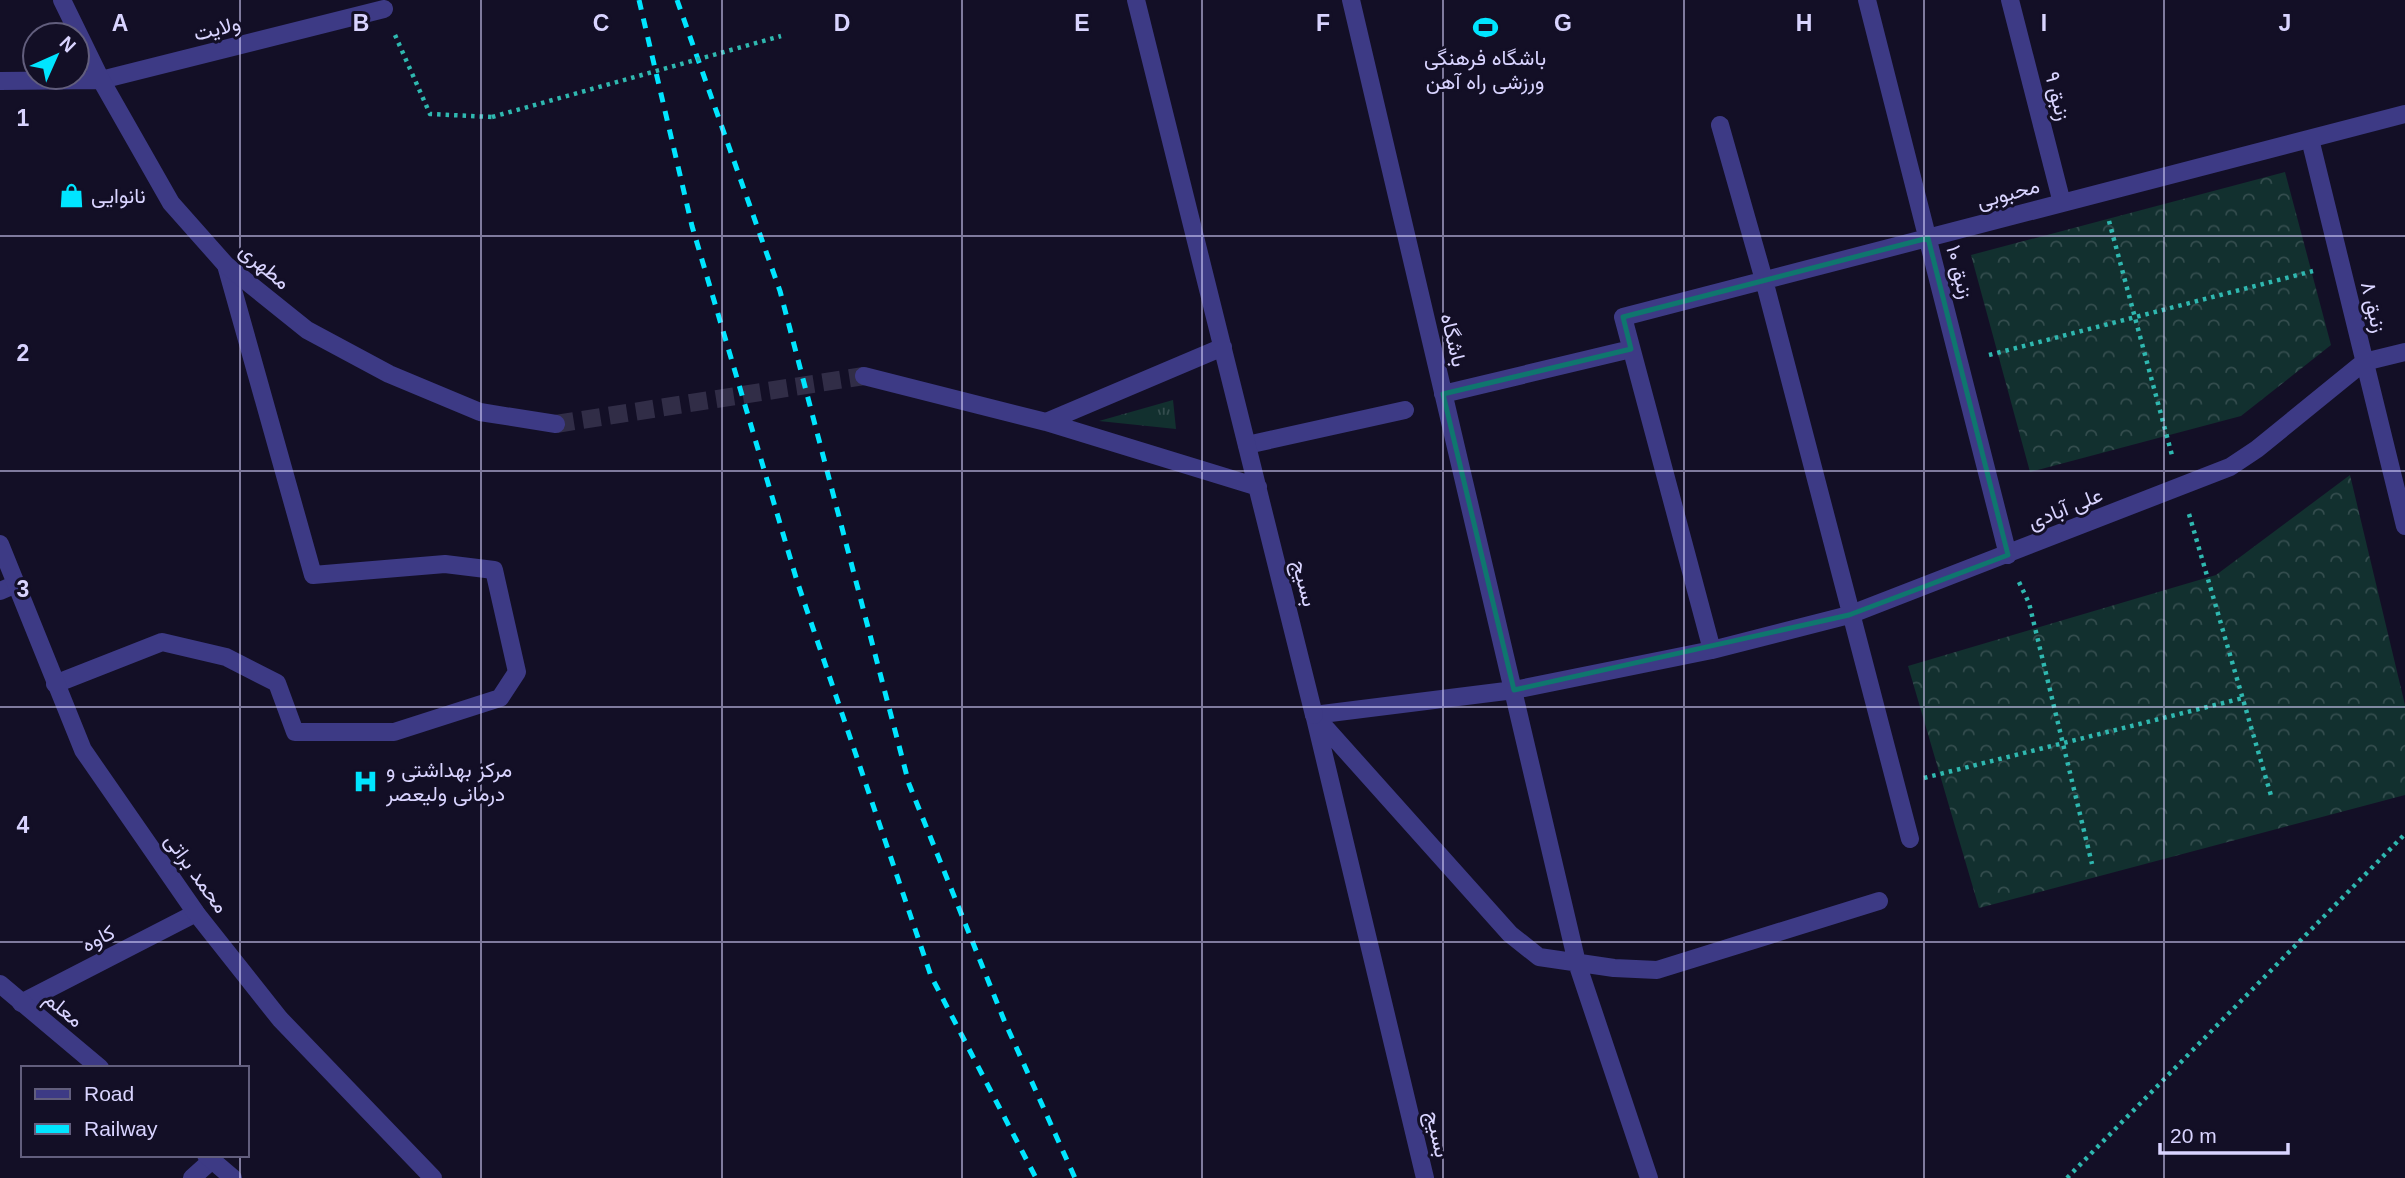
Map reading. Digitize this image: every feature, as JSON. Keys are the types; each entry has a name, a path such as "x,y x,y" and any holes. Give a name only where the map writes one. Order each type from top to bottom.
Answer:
{"street":[{"name":"مطهری","path":"62,0 102,80 171,203 226,265 307,330 389,374 480,412 556,424"},
{"name":"بسیج","path":"1136,0 1314,715 1424,1178"},
{"name":"باشگاه","path":"1351,0 1577,963 1648,1178"},
{"name":"زنبق ۱۰","path":"1867,0 2008,555"},
{"name":"زنبق ۹","path":"2010,0 2062,203"},
{"name":"ولایت","path":"0,82 102,80 384,9"},
{"name":"محبوبی","path":"1631,349 1623,317 2405,114"},
{"path":"1720,125 1764,280 1849,615 1910,839"},
{"name":"زنبق ۸","path":"2310,139 2405,526"},
{"path":"55,684 162,642 226,657 277,683 295,732 394,732 500,698 517,672 494,570 445,564 313,575 226,265"},
{"path":"1046,422 1223,347"},
{"path":"1443,394 1631,349 1712,650"},
{"name":"علی آبادی","path":"1314,715 1514,690 1712,650 1849,615 2230,467 2258,449 2364,362 2405,352"},
{"path":"864,376 1046,422 1258,487"},
{"path":"1247,445 1405,410"},
{"name":"محمد براتی","path":"0,544 7,588 55,684 83,750 196,913 280,1019 433,1178"},
{"path":"1314,715 1510,934 1539,957 1657,970 1879,901"},
{"name":"کاوه","path":"21,1003 196,913"},
{"name":"معلم","path":"1,988 98,1066"},
{"path":"192,1178 209,1158 233,1178"}],"path":[{"path":"384,9 430,114 492,117 781,36"},
{"path":"2101,193 2181,486 2272,799"},
{"path":"1959,363 2341,263"},
{"path":"2008,555 2028,603 2092,864"},
{"path":"1896,785 2243,698"},
{"path":"2067,1178 2405,834"}],"highlighted area":[{"path":"1928,238 2008,555 1849,615 1514,690 1443,394 1631,349 1623,317"}],"green space":[{"path":"2285,172 2331,345 2241,416 2030,472 1971,255"},
{"path":"1173,400 1176,429 1099,421"},
{"path":"2350,475 2405,705 2405,795 1979,908 1908,666 2216,575"}],"tunnel":[{"path":"556,424 864,376"}],"railway":[{"path":"639,0 692,226 797,581 931,976 1036,1178"},
{"path":"677,0 780,291 909,784 1004,1020 1075,1178"}],"place":[{"name":"باشگاه فرهنگی ورزشی راه آهن","path":"1485,28"},
{"name":"نانوایی","path":"71,195"},
{"name":"مرکز بهداشتی و درمانی ولیعصر","path":"366,781"}]}
